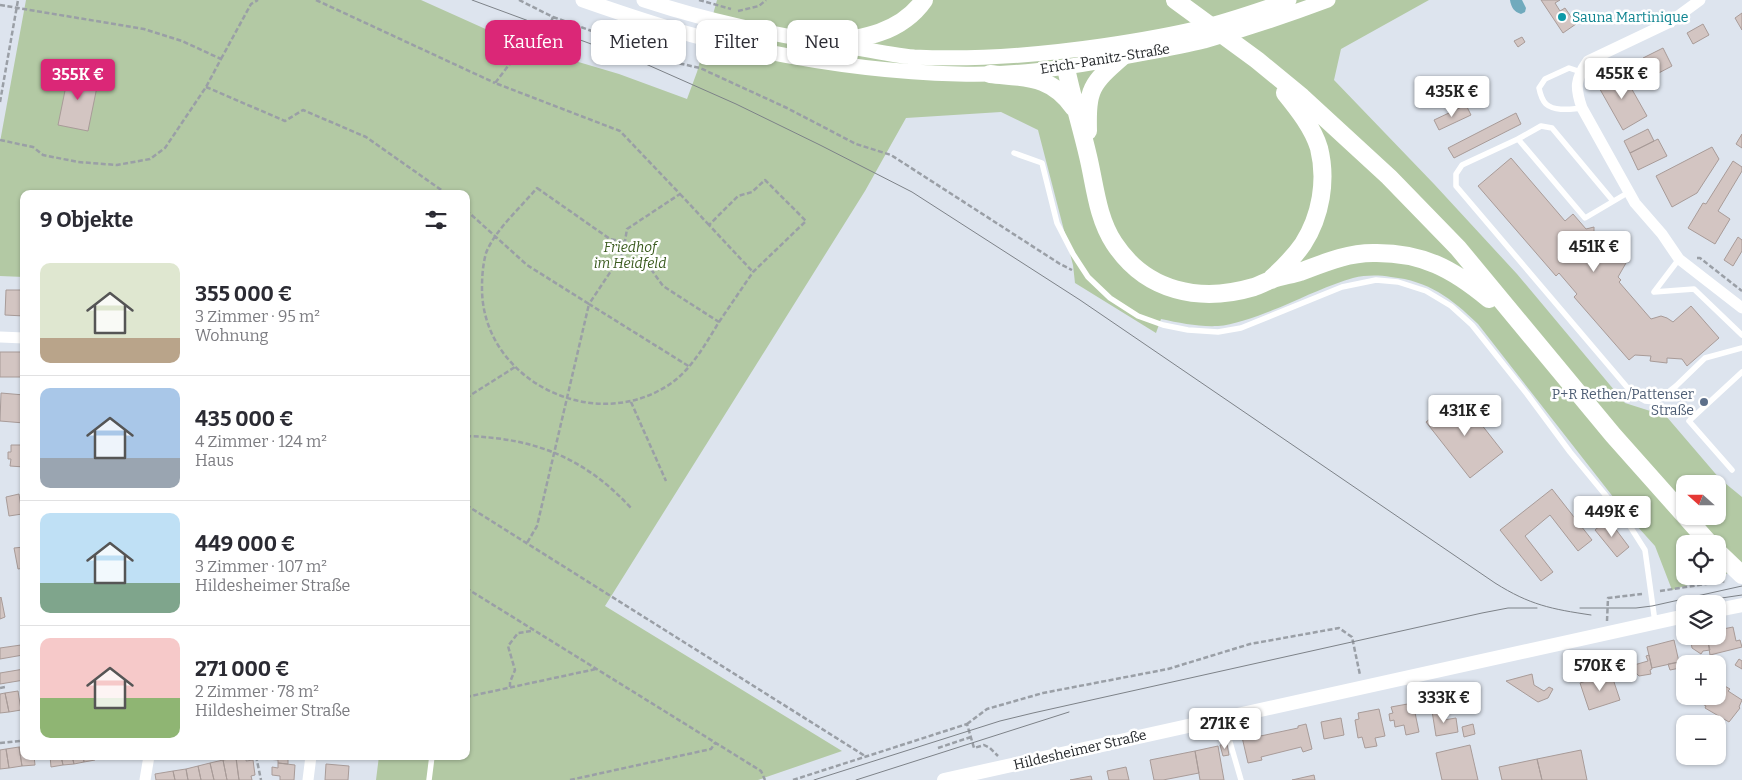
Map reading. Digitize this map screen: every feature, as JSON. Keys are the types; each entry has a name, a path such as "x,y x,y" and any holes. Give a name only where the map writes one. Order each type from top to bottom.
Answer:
{"main road":[{"name":"Erich-Panitz-Straße","path":"583,0 696,36 811,60 958,74 990,74 1066,60 1200,28 1289,0"},
{"name":"Erich-Panitz-Straße","path":"644,0 700,17 787,36"},
{"path":"858,39 884,32 908,18 924,0"},
{"path":"1175,0 1257,60 1302,97 1389,177 1458,248 1614,435 1702,535"},
{"path":"1191,0 1218,31"},
{"name":"Erich-Panitz-Straße","path":"858,48 912,57 990,57 1066,60 1122,57 1204,41 1328,0"},
{"path":"1088,156 1087,108 1091,92 1096,80 1122,57"},
{"path":"1066,60 1075,111 1088,156 1096,199 1104,224 1113,242 1143,274 1162,285 1181,292 1204,295 1228,293 1255,287 1272,279 1298,273 1327,261 1351,255 1371,253 1410,256 1430,261 1449,269 1468,282 1528,332"},
{"path":"1257,60 1293,102 1309,126 1318,148 1322,171 1322,196 1315,222 1303,244 1272,279"},
{"path":"990,74 1031,79 1047,84 1060,91 1075,111"},
{"path":"1726,562 1736,574"}],"street":[{"path":"1700,0 1670,22 1588,61 1577,82 1577,93 1582,108 1634,203 1662,234 1679,259 1742,308"},
{"path":"0,337 20,338"},
{"path":"1726,608 1742,605"},
{"name":"Hildesheimer Straße","path":"944,780 1676,618"},
{"path":"145,780 148,760"},
{"path":"308,780 310,760"}],"lane":[{"path":"1581,72 1569,68 1544,79 1539,88 1544,103 1553,108 1568,110 1582,108"},
{"path":"1613,201 1552,128 1540,126 1518,139 1462,166 1456,174 1456,186 1632,393 1645,401 1656,402 1705,358 1742,348"},
{"path":"1518,139 1585,218 1629,192"},
{"path":"1014,154 1042,163 1057,223 1072,254 1088,278 1110,298 1138,316 1163,325 1188,330 1218,332 1241,328 1342,287 1376,280 1398,282 1426,290 1451,306 1472,325 1570,452 1626,520 1645,550 1655,622"},
{"path":"1679,259 1654,292 1694,289 1742,335"},
{"path":"1732,470 1689,421 1742,372"},
{"path":"1223,718 1241,780"},
{"path":"429,780 432,760"}],"path":[{"path":"0,102 18,0"},
{"path":"0,140 33,147 43,155 78,162 117,165 136,163 150,158 165,148 206,87 251,4 258,0"},
{"path":"316,0 496,83 620,131 753,272"},
{"path":"519,0 553,17 614,39 664,60 700,68 787,108 856,144 891,155 1060,264 1088,278"},
{"path":"698,0 738,11 760,6 766,0"},
{"path":"0,5 144,29 182,41 221,59"},
{"path":"496,83 519,52 522,26 546,34 553,17"},
{"path":"553,17 556,20"},
{"path":"206,87 285,121 304,110 366,137 441,190"},
{"path":"708,225 738,196 752,192 765,180 806,221 753,272 690,367 675,381 661,390 631,402 598,404 567,398 538,386 515,367 498,346 490,331 484,312 482,296 482,273 486,253 495,236 537,188 610,239 624,242 638,251 663,286 719,322"},
{"path":"528,543 537,526 589,304 623,253 627,229 680,194"},
{"path":"470,214 527,264 690,367"},
{"path":"470,395 515,367"},
{"path":"631,402 666,481"},
{"path":"470,436 490,436 554,452 589,470 606,483 632,508"},
{"path":"470,507 865,756"},
{"path":"1598,623 1607,622 1608,598 1650,593 1736,574"},
{"path":"470,590 761,771 765,780"},
{"path":"793,780 967,724 988,709 1043,693 1168,669 1250,644 1339,628 1352,638 1362,688"},
{"path":"510,687 515,670 508,646 518,633 531,631 532,629"},
{"path":"470,696 596,668"},
{"path":"0,688 5,688"},
{"path":"967,724 974,748 984,745 990,748 1008,766"},
{"path":"938,748 971,736"},
{"path":"0,743 20,741"},
{"path":"570,780 711,749 715,743"},
{"path":"257,760 261,780"}],"green space":[{"name":"Friedhof im Heidfeld","path":"26,0 421,0 485,29 485,65 581,65 581,63 619,74 687,99 699,65 777,65 777,20 711,20 717,0 1429,0 1341,49 1334,80 1517,274 1625,403 1666,416 1717,475 1676,475 1676,525 1726,525 1726,484 1742,497 1742,566 1726,574 1726,535 1676,535 1676,585 1688,585 1672,590 1655,546 1628,516 1478,324 1439,292 1405,279 1363,276 1335,284 1259,315 1225,325 1197,325 1161,319 1156,333 1075,283 1073,265 1038,130 1001,112 906,118 865,191 605,606 842,751 758,780 376,780 378,760 470,760 470,190 20,190 20,277 0,276 0,142"}],"water":[{"path":"1510,0 1522,0 1526,8 1525,12 1521,14 1516,12"}],"building":[{"name":"Sauna Martinique","path":"1541,0 1560,0 1555,3 1560,11 1565,8 1576,24 1563,33"},
{"path":"1742,13 1742,30 1735,18"},
{"path":"1703,24 1709,35 1693,44 1687,33"},
{"path":"1522,37 1525,42 1518,47 1514,41"},
{"path":"1663,48 1672,66 1653,76 1643,58"},
{"path":"1621,70 1647,116 1623,130 1597,84"},
{"path":"69,71 99,77 88,131 58,125"},
{"path":"1466,105 1471,115 1439,130 1434,120"},
{"path":"1516,113 1521,124 1454,158 1448,148"},
{"path":"1648,129 1654,141 1630,153 1624,141"},
{"path":"1742,134 1742,148 1736,144"},
{"path":"1658,139 1667,156 1638,170 1630,153"},
{"path":"1712,147 1719,159 1697,193 1672,207 1656,176"},
{"path":"1511,158 1565,221 1573,214 1586,229 1594,227 1594,232 1608,233 1619,242 1624,256 1623,261 1626,263 1618,277 1621,280 1619,282 1651,319 1661,316 1673,322 1691,306 1719,338 1687,366 1682,359 1667,358 1667,363 1650,361 1651,356 1635,355 1629,360 1574,297 1577,294 1559,273 1556,276 1478,186"},
{"path":"1733,161 1742,167 1742,171 1718,211 1730,219 1715,244 1688,228 1703,203 1706,204"},
{"path":"1738,237 1742,240 1742,251 1733,266 1724,260"},
{"path":"6,290 20,290 20,316 5,315"},
{"path":"0,352 20,352 20,377 0,377"},
{"path":"1,393 20,395 20,423 0,421"},
{"path":"1459,396 1503,452 1470,478 1426,422"},
{"path":"11,445 20,445 20,467 10,466 11,459 8,459 8,452 11,452"},
{"path":"1552,489 1592,540 1578,551 1550,515 1525,536 1553,572 1541,581 1500,530"},
{"path":"19,494 20,514 9,516 6,497"},
{"path":"1608,519 1629,547 1617,557 1595,530"},
{"path":"20,547 20,569 18,569 14,548"},
{"path":"0,598 5,617 0,619"},
{"path":"1733,627 1736,641 1740,640 1742,647 1710,655 1708,645 1726,645 1726,628"},
{"path":"1674,640 1677,655 1676,663 1652,668 1647,647"},
{"path":"20,645 20,656 0,659 0,648"},
{"path":"1692,645 1709,645 1710,650 1703,651 1701,654 1692,648"},
{"path":"1649,655 1652,669 1650,670 1651,674 1639,676 1635,672 1634,665 1648,661 1646,656"},
{"path":"1739,659 1742,661 1742,669 1735,665"},
{"path":"1676,663 1676,669 1670,670 1668,664"},
{"path":"20,670 20,681 0,684 0,673"},
{"path":"1611,673 1620,700 1589,710 1580,683"},
{"path":"1532,674 1534,685 1544,691 1549,687 1553,689 1548,698 1538,702 1506,681"},
{"path":"1459,684 1463,699 1442,703 1443,709 1428,712 1424,692"},
{"path":"1726,687 1730,689 1728,691 1742,700 1740,708 1729,722 1726,720 1726,715 1717,715 1705,708 1704,705 1726,705"},
{"path":"18,691 20,710 9,712 5,693"},
{"path":"5,693 9,712 0,713 0,694"},
{"path":"1413,703 1419,732 1406,735 1404,725 1395,727 1394,720 1390,721 1389,714 1393,713 1391,707"},
{"path":"1379,709 1385,736 1375,738 1377,746 1365,748 1362,737 1358,738 1355,720 1359,719 1358,713"},
{"path":"1442,710 1444,720 1456,718 1458,732 1436,736 1432,711"},
{"path":"1341,718 1344,735 1324,739 1321,722"},
{"path":"1306,724 1312,749 1303,752 1301,747 1261,757 1262,760 1248,763 1242,737 1256,734 1256,737 1298,728 1298,726"},
{"path":"1473,724 1475,734 1464,737 1462,727"},
{"path":"1227,744 1229,755 1223,756 1220,745"},
{"path":"1470,745 1478,780 1442,780 1436,753"},
{"path":"1218,746 1224,780 1200,780 1195,751"},
{"path":"19,747 22,766 9,768 6,749"},
{"path":"6,749 9,768 0,769 0,750"},
{"path":"1581,750 1587,780 1542,780 1537,759"},
{"path":"1195,751 1199,773 1154,780 1150,760"},
{"path":"1537,759 1542,780 1502,780 1499,767"},
{"path":"21,760 34,760 35,765 22,766"},
{"path":"50,760 62,760 63,765 51,767"},
{"path":"62,760 73,760 74,764 63,765"},
{"path":"73,760 84,760 84,762 74,764"},
{"path":"223,760 236,760 239,780 227,780"},
{"path":"223,760 227,780 214,780 210,763"},
{"path":"236,760 253,760 255,775 251,776 252,780 239,780"},
{"path":"278,760 288,760 288,764 278,763"},
{"path":"210,763 214,780 201,780 198,766"},
{"path":"278,763 295,765 294,780 280,780 280,776 272,775 272,767 278,768"},
{"path":"326,764 349,766 348,780 325,780"},
{"path":"198,766 201,780 188,780 186,769"},
{"path":"1126,767 1129,780 1109,780 1107,771"},
{"path":"186,769 188,780 175,780 173,771"},
{"path":"173,771 175,780 156,780 155,774"},
{"path":"1314,775 1315,780 1292,780"},
{"path":"1091,776 1092,780 1070,780"}],"tram line":[{"path":"472,0 648,65 736,104 912,192 1080,300 1495,583 1541,605 1591,615"},
{"path":"1580,608 1636,608 1652,606 1742,586"},
{"path":"1726,597 1742,595"},
{"path":"814,780 1000,721 1033,713 1482,613 1508,608 1537,608"},
{"path":"856,780 1069,712"}],"place":[{"name":"Sauna Martinique","path":"1562,17"},
{"name":"P+R Rethen/Pattenser Straße","path":"1704,402"}]}
